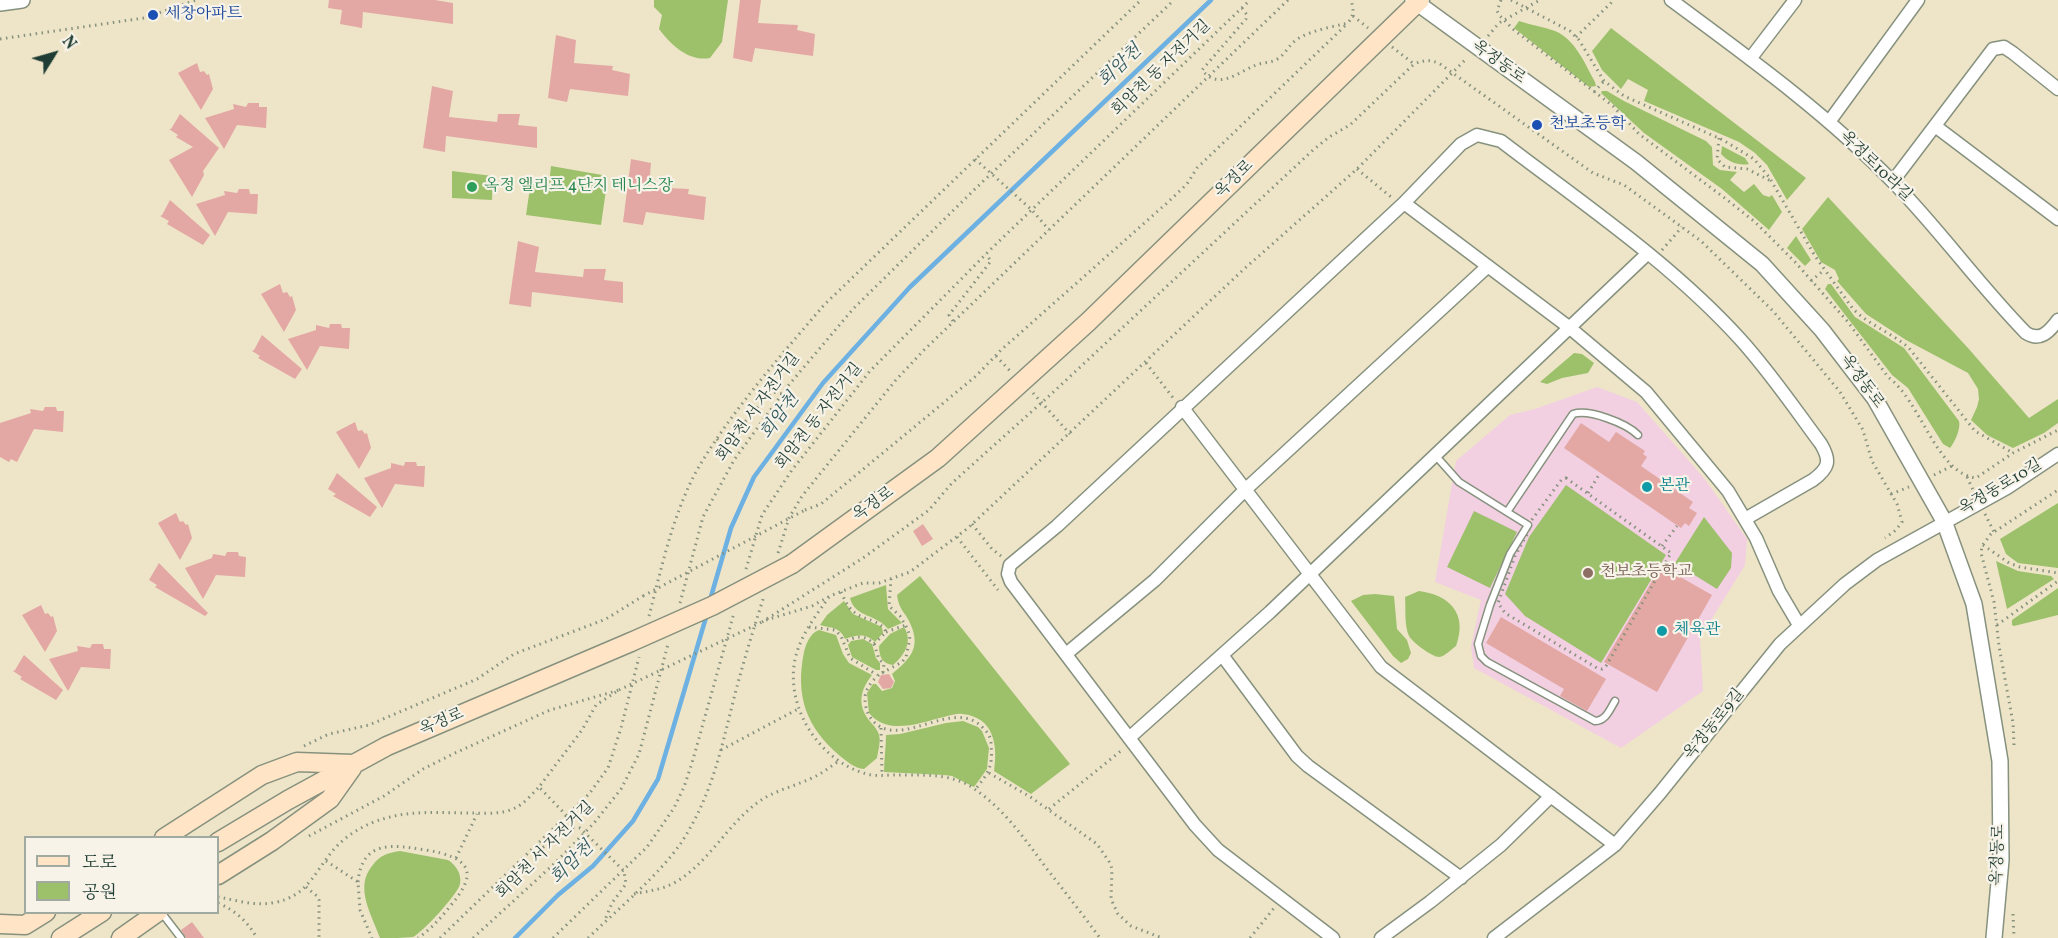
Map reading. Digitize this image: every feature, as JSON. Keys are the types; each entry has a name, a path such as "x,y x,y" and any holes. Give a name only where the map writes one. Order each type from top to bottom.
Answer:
{"main road":[{"name":"옥정로","path":"219,841 288,800 387,747 636,645 712,606 783,563 938,458 1088,322 1417,1"},
{"path":"166,836 271,771 297,762 354,764"},
{"path":"219,874 272,841 330,799 354,764"},
{"path":"61,938 99,914"},
{"path":"121,938 157,914"},
{"path":"0,924 17,926 40,917"},
{"path":"11,938 40,917"}],"street":[{"path":"0,3 22,0"},
{"name":"옥정로10라길","path":"1671,0 1793,92 1893,182 2026,333 2032,336 2045,334 2058,320"},
{"path":"1750,59 1795,0"},
{"path":"1829,122 1918,0"},
{"name":"옥정동로","path":"1417,1 1477,48 1636,162 1762,264 1822,330 1875,399 1944,521 1974,604 2000,761 2001,860 1994,938"},
{"path":"1893,182 1993,49 2004,47 2058,89"},
{"path":"1935,126 2058,219"},
{"path":"1333,938 1218,850 1195,825 1126,743 1066,654 1011,582 1008,574 1010,565 1057,526 1180,405 1461,144 1477,135 1501,141 1664,267 1740,339 1814,435 1827,457 1826,468 1819,476 1744,519"},
{"path":"1400,202 1570,328 1646,392 1723,484 1763,552 1779,591 1800,625"},
{"path":"1126,743 1311,573 1647,254"},
{"path":"1066,654 1155,580 1246,489 1487,267"},
{"path":"1180,405 1386,671 1615,844"},
{"name":"옥정동로10길","path":"1944,521 2007,488 2058,454"},
{"name":"옥정동로9길","path":"1494,938 1615,844 1660,793 1780,644 1800,625 1845,584 1877,560 1944,521"},
{"path":"1222,655 1297,756 1461,878"},
{"path":"1381,938 1502,845 1551,796"}],"lane":[{"path":"1507,512 1573,414 1584,413 1624,423 1638,435"},
{"path":"1435,455 1459,482 1528,525 1510,554 1490,605 1478,644 1481,656 1487,662 1595,721 1604,718 1615,701"},
{"path":"162,914 181,938"}],"path":[{"path":"0,39 144,18 196,0"},
{"path":"647,625 669,542 684,500 702,462 787,348 824,305 1141,0"},
{"name":"회암천 서 자전거길","path":"680,603 702,517 734,460 782,394 853,309 1174,0"},
{"name":"회암천 동 자전거길","path":"744,576 762,515 792,470 870,371 986,254 1250,0"},
{"path":"783,563 789,518 801,496 895,381 953,322 1288,0"},
{"path":"302,747 329,734 369,725 477,679 514,654 606,619 643,596 805,510 821,504 976,376 1001,350 1187,184 1197,168 1348,23 1353,16 1351,0"},
{"path":"1500,0 1497,11 1504,20"},
{"path":"1510,0 1560,24 1576,37 1604,81 1624,96 1719,138 1755,159 1771,181 1824,270 1860,315 1909,348 1975,431 2013,453"},
{"path":"762,622 812,606 863,583 879,584 910,572 972,524 1243,270 1357,169 1452,74 1499,23 1540,0"},
{"path":"1576,37 1614,0"},
{"path":"1242,8 1247,15 1246,19 1202,70 1208,77 1220,80 1242,74 1256,65 1280,58 1296,39 1348,23"},
{"path":"219,897 258,904 274,903 292,896 306,887 339,844 381,819 409,813 499,812 515,808 539,787 582,730 596,705 619,690 762,622 863,558 929,510 952,483 1312,151 1329,137 1350,125 1414,64 1432,60 1452,74"},
{"path":"1594,92 1604,81"},
{"path":"1719,138 1717,159 1725,168 1747,169 1771,181"},
{"path":"975,159 1032,210 1049,230"},
{"path":"1357,169 1400,202"},
{"path":"1661,251 1682,227"},
{"path":"953,322 949,315 992,261 986,254"},
{"path":"1811,281 1824,270"},
{"path":"1146,363 1180,405"},
{"path":"717,440 720,444 725,445 767,396 773,392 782,394"},
{"path":"1042,402 1070,434"},
{"path":"1588,493 1600,473"},
{"path":"1564,478 1670,551 1671,557 1606,666 1599,669 1505,613 1498,603 1515,556 1529,531 1528,525 1564,478"},
{"path":"1998,530 2058,489"},
{"path":"972,524 996,553 1005,556"},
{"path":"1662,546 1677,526"},
{"path":"1983,544 2009,563 2058,573"},
{"path":"880,674 898,666 906,657 910,636 900,616 889,606 891,579"},
{"path":"1997,626 2058,581"},
{"path":"841,591 855,613 883,626 886,632"},
{"path":"588,938 634,894 680,844 702,806 716,769 748,646 765,593"},
{"path":"830,596 809,627 797,651 792,683 798,709 805,723 823,747 839,761 857,771 882,775 949,778 967,784 1007,816 1100,938"},
{"path":"554,938 655,838 684,788 734,611"},
{"path":"874,644 886,632 906,625"},
{"path":"809,627 835,630 841,636 850,658 880,674"},
{"name":"회암천 서 자전거길","path":"473,938 547,871 585,832 621,789 633,769 647,730 670,635"},
{"path":"843,643 859,636 867,638 874,644 879,659 884,664 880,674 865,694 869,717 881,728 899,730 962,717 982,726 991,741 992,765 989,773 975,790"},
{"path":"440,938 589,794 608,768 621,728 636,645"},
{"path":"301,840 379,799 423,769 455,753 550,711 619,690"},
{"path":"721,750 798,709"},
{"path":"881,728 882,775"},
{"path":"1049,810 1126,743"},
{"path":"634,894 660,889 675,882 704,859 736,822 757,803 815,776 839,761"},
{"path":"989,773 1091,839 1107,858 1112,869 1111,899 1118,914 1131,926 1162,938"},
{"path":"539,787 567,816"},
{"path":"456,858 477,813"},
{"path":"538,844 542,848 571,828 580,828 619,864 624,870 626,884 612,903 605,922"},
{"path":"358,882 362,865 372,853 382,847 392,845 444,853 463,864 468,879 464,890 439,920 418,938"},
{"path":"326,861 358,882 360,910 372,938"},
{"path":"306,887 319,900 319,938"},
{"path":"219,903 234,910 257,938"},
{"path":"1250,938 1273,908 1281,914"}],"shaded area":[{"name":"천보초등학교","path":"1597,387 1637,402 1704,478 1747,539 1745,565 1700,638 1703,691 1621,748 1474,668 1471,646 1481,600 1435,582 1456,461 1510,415 1535,409"}],"green space":[{"path":"654,0 728,0 722,42 710,58 702,59 688,55 669,41 659,29 662,15 654,7"},
{"path":"1519,21 1555,31 1569,40 1583,60 1596,86 1589,87 1514,28"},
{"path":"1611,28 1806,178 1787,200 1767,165 1739,142 1644,101 1648,90 1628,79 1621,89 1602,70 1592,51"},
{"path":"1607,91 1706,141 1712,147 1713,165 1720,170 1737,172 1730,180 1744,192 1754,184 1763,195 1769,197 1772,195 1782,212 1769,230 1722,189 1644,133 1601,93"},
{"path":"1722,146 1745,158 1749,164 1738,164 1727,159 1721,154"},
{"path":"551,166 608,176 601,225 526,215 531,181 549,184"},
{"name":"옥정 엘리프 4단지 테니스장","path":"452,171 493,176 492,200 452,198"},
{"path":"1828,197 1968,348 2029,418 2058,399 2058,423 2044,433 2013,448 1987,435 1971,420 1979,399 1978,389 1968,373 1906,340 1866,314 1837,281 1839,279 1835,270 1821,262 1802,229"},
{"path":"1796,236 1811,260 1805,266 1787,248"},
{"path":"1828,284 1831,284 1855,317 1904,348 1959,421 1957,435 1950,448 1943,444 1908,388 1892,375 1825,289"},
{"path":"1574,353 1582,354 1594,363 1588,373 1562,378 1547,384 1540,382"},
{"path":"1566,485 1666,555 1601,663 1525,616 1505,594 1529,537"},
{"path":"2058,503 2058,568 2018,563 2006,554 2000,539"},
{"path":"1474,511 1517,532 1490,588 1447,567"},
{"path":"1704,517 1732,553 1731,568 1717,589 1675,563"},
{"path":"1996,561 2018,571 2051,576 2054,579 2007,609"},
{"path":"920,576 1070,764 1031,794 994,771 995,752 991,734 987,726 973,716 957,714 904,726 894,726 877,720 869,713 867,693 873,684 876,684 882,691 892,688 895,681 892,674 904,663 912,651 915,638 913,630 900,606 897,595"},
{"path":"886,585 888,609 902,623 888,629 856,609 850,598"},
{"path":"2058,588 2058,615 2012,625 2012,620"},
{"path":"1419,591 1440,597 1454,608 1458,616 1460,624 1456,646 1440,657 1423,649 1411,639 1407,632 1405,597"},
{"path":"1363,595 1394,596 1397,629 1407,640 1411,653 1408,659 1401,663 1393,656 1351,601"},
{"path":"844,601 853,614 882,627 883,633 875,642 868,637 861,636 845,639 838,630 820,625 827,615"},
{"path":"904,627 908,643 904,652 893,665 886,663 881,656 879,646 890,634"},
{"path":"819,630 836,635 849,663 872,675 863,691 862,707 876,728 880,744 877,758 864,769 851,764 828,745 811,722 806,710 801,683 804,652 811,636"},
{"path":"863,639 872,644 880,663 880,670 852,657 848,645 851,641"},
{"path":"963,721 982,731 989,748 987,769 974,787 952,776 884,772 886,735"},
{"path":"400,851 448,860 458,870 460,884 440,912 413,937 380,938 366,902 367,874 378,859"}],"building":[{"path":"329,0 435,0 453,3 453,24 363,12 362,28 340,24 342,10 328,8"},
{"path":"740,0 761,0 758,23 798,25 797,30 815,34 813,56 755,48 752,62 733,58"},
{"path":"556,35 576,40 574,63 613,66 612,70 630,74 628,96 570,89 567,102 548,98"},
{"path":"197,63 200,72 204,71 207,75 209,74 213,89 201,110 178,73"},
{"path":"432,86 453,91 449,117 497,122 498,114 520,114 518,125 537,127 537,148 446,136 445,152 423,148"},
{"path":"248,103 259,103 259,107 267,107 266,128 237,125 224,149 205,118 234,109 233,104 246,107"},
{"path":"180,114 219,148 203,171 204,175 192,197 169,160 193,147 176,137 178,135 169,129"},
{"path":"631,159 651,163 649,187 689,189 688,194 706,197 704,220 646,212 643,225 623,222"},
{"path":"239,189 249,189 250,194 258,194 257,214 228,212 215,236 196,204 225,195 224,191 237,193"},
{"path":"170,200 210,235 203,245 167,224 169,221 160,216"},
{"path":"518,241 539,247 535,272 583,277 584,269 606,269 604,280 623,282 623,303 532,292 531,307 509,304"},
{"path":"280,284 283,293 287,292 290,297 292,296 296,310 284,332 261,294"},
{"path":"330,324 341,324 342,328 350,328 349,349 320,346 307,370 288,339 316,330 316,325 329,328"},
{"path":"262,335 302,369 295,379 258,358 260,356 252,351"},
{"path":"45,407 56,407 57,411 64,411 63,432 34,429 17,462 11,459 9,462 0,457 0,423 31,413 30,409 43,411"},
{"path":"355,422 358,431 362,430 365,434 367,433 371,448 359,469 336,432"},
{"name":"본관","path":"1581,423 1609,442 1616,432 1645,451 1643,454 1647,457 1641,466 1693,502 1689,508 1697,513 1689,526 1685,523 1681,528 1564,448"},
{"path":"405,462 416,462 417,466 425,466 424,487 395,484 382,508 364,478 391,468 391,463 404,466"},
{"path":"337,473 377,507 370,517 333,496 336,494 328,489"},
{"path":"176,513 180,522 188,524 192,538 180,560 158,523"},
{"path":"923,524 933,539 922,546 913,531"},
{"path":"227,552 238,552 239,556 246,557 245,577 216,575 203,599 185,568 212,558 213,554 225,556"},
{"path":"159,563 208,613 205,616 155,587 157,585 149,580"},
{"name":"체육관","path":"1661,566 1712,595 1657,692 1604,662"},
{"path":"41,605 45,614 53,616 57,631 45,652 22,615"},
{"path":"1501,617 1606,679 1587,711 1560,696 1564,689 1486,643"},
{"path":"92,644 103,644 104,649 111,649 110,669 81,667 68,691 49,659 78,651 77,646 90,648"},
{"path":"24,655 63,690 56,700 20,679 22,677 13,671"},
{"path":"889,674 894,682 891,688 883,689 878,682 881,675"},
{"path":"192,922 204,938 186,938 181,930"}],"waterway":[{"name":"회암천","path":"710,600 731,528 754,477 823,383 910,287 1211,0"},
{"name":"회암천","path":"515,938 558,895 593,866 633,821 658,779 707,614"}],"place":[{"name":"세창아파트","path":"153,15"},
{"name":"천보초등학","path":"1537,125"},
{"name":"옥정 엘리프 4단지 테니스장","path":"472,187"},
{"name":"본관","path":"1647,487"},
{"name":"천보초등학교","path":"1588,573"},
{"name":"체육관","path":"1662,631"}]}
